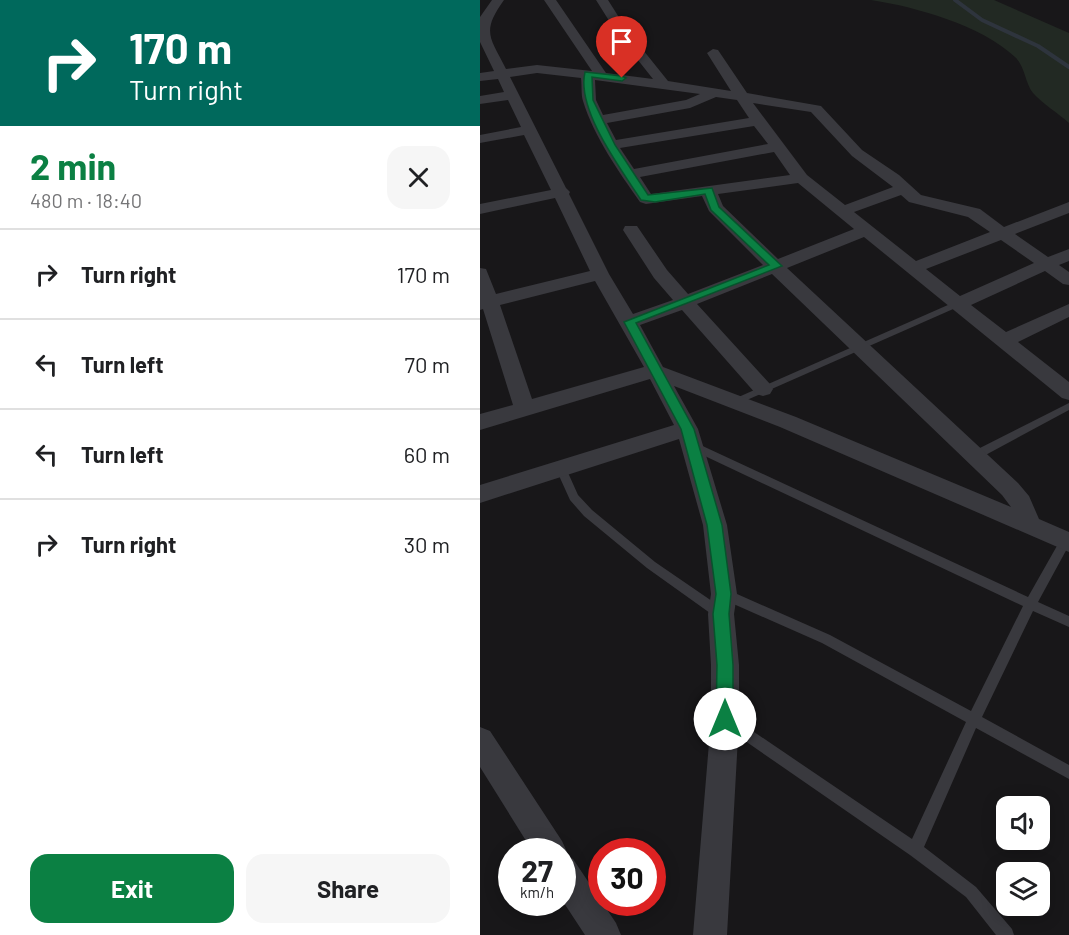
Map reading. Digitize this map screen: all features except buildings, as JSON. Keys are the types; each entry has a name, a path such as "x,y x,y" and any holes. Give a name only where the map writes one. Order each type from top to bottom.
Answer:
{"street":[{"path":"550,0 594,75 589,100 598,120 645,198 649,200 801,178"},
{"path":"602,0 622,32 664,84"},
{"path":"489,9 483,24 483,35 491,75 513,95 600,274 629,322 690,437 715,525 722,604 725,719 710,935"},
{"path":"713,53 740,96 801,178 1003,341 1060,375 1069,393"},
{"path":"491,75 537,69 664,84 816,109 857,153 915,199 974,213 1069,280"},
{"path":"598,120 690,104 713,93"},
{"path":"480,100 513,95"},
{"path":"611,145 758,121"},
{"path":"480,139 531,129"},
{"path":"630,174 777,147"},
{"path":"843,211 904,188"},
{"path":"708,190 715,208 877,364 976,455 1021,502 1029,525"},
{"path":"480,209 561,192"},
{"path":"914,268 1069,207"},
{"path":"631,230 660,274 763,389"},
{"path":"629,322 867,230"},
{"path":"957,303 1069,254"},
{"path":"480,273 485,303 525,409"},
{"path":"485,303 600,274"},
{"path":"1003,341 1069,310"},
{"path":"480,422 655,371 737,401 1067,541"},
{"path":"480,494 561,469 690,437"},
{"path":"480,741 542,838"},
{"path":"576,892 604,935"}],"lane":[{"path":"737,401 957,303"},
{"path":"976,455 1069,406"},
{"path":"690,437 1069,622"},
{"path":"561,469 574,497 588,513 651,565 722,604 826,639 1069,772"},
{"path":"915,850 973,719 1029,603 1067,541"},
{"path":"725,719 915,850 971,892 1006,935"}],"shaded area":[{"path":"871,0 994,0 1069,33 1069,123 1033,93 1018,61 1001,46 947,19 908,7"}],"waterway":[{"path":"955,0 982,20 1038,46 1069,67"}],"route":[{"path":"622,78 588,74 590,91 588,96 611,145 645,198 655,200 708,190 715,208 776,266 629,322 687,429 694,446 715,525 724,594 721,614 725,665 725,719"}]}
